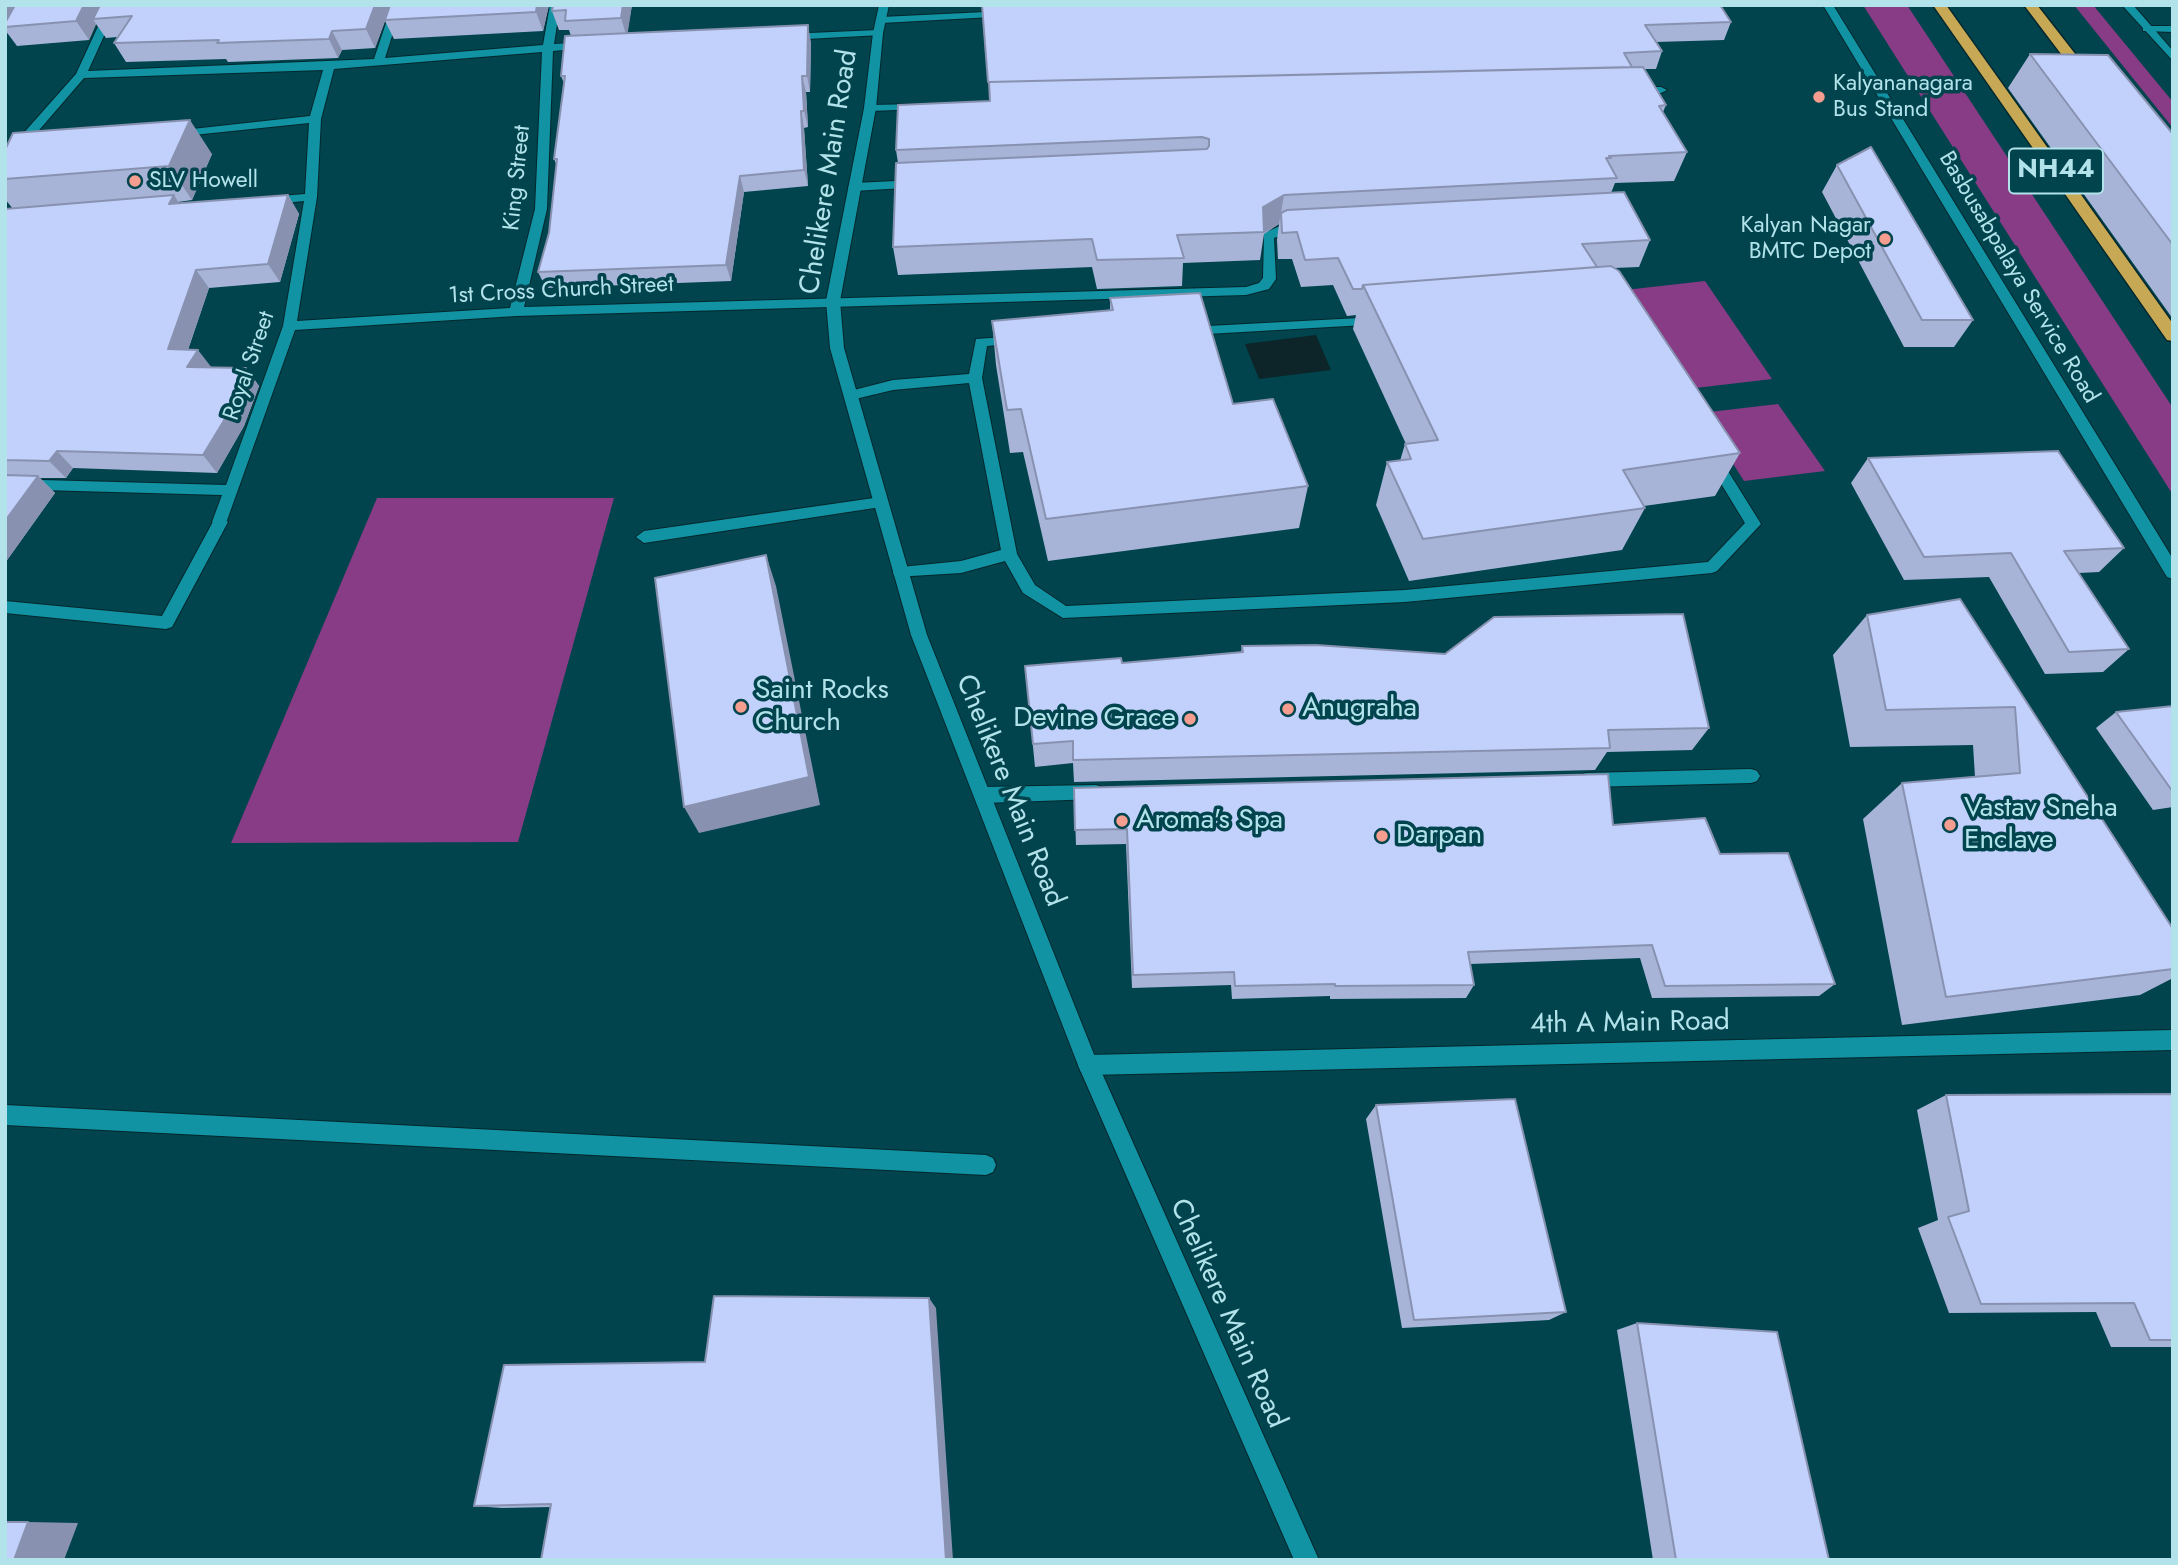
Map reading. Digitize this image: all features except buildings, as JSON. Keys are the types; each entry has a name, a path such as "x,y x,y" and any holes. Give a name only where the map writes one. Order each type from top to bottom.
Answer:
{"highway":[{"name":"NH44","path":"1939,5 2173,336"},
{"path":"2030,5 2097,92"}],"street":[{"path":"10,157 81,75 113,5"},
{"path":"379,60 397,5"},
{"name":"King Street","path":"516,313 541,209 548,47 555,5"},
{"name":"Basbusabpalaya Service Road","path":"1828,5 2173,573"},
{"path":"2127,5 2173,58"},
{"path":"768,38 881,20 1018,13"},
{"name":"Chelikere Main Road","path":"881,20 870,108 833,301 837,348 919,635 1088,1065 1307,1560"},
{"path":"2147,29 2173,29"},
{"path":"81,75 329,66 603,44"},
{"name":"Royal Street","path":"5,607 166,623 220,522 290,326 311,197 315,119 329,66"},
{"path":"1620,91 1661,90"},
{"path":"870,108 925,107"},
{"path":"164,135 315,119"},
{"path":"10,157 28,151"},
{"path":"854,187 928,184"},
{"path":"256,202 311,197"},
{"name":"1st Cross Church Street","path":"290,326 516,313 833,301 1256,290 1265,286 1270,279 1268,236 1280,230 1307,227"},
{"path":"1171,332 1388,320"},
{"path":"1035,339 981,342 975,378 1009,554 1029,589 1063,612 1405,596 1712,566 1752,524 1702,442"},
{"path":"851,395 892,385 975,378"},
{"path":"5,484 231,490"},
{"path":"644,537 881,502"},
{"path":"901,573 961,567 1009,554"},
{"path":"1570,780 1751,776"},
{"path":"984,795 1109,792"},
{"name":"4th A Main Road","path":"1088,1065 2173,1040"},
{"path":"5,1115 986,1166"}],"shaded area":[{"path":"1863,5 1907,5 2173,408 2173,495"},
{"path":"2074,5 2093,5 2173,102 2173,128"},
{"path":"1705,281 1772,379 1687,389 1625,290"},
{"path":"1778,404 1825,471 1744,481 1701,413"},
{"path":"377,498 614,498 518,842 231,843"}],"water":[{"path":"1316,335 1331,370 1259,379 1245,344"}],"place":[{"name":"Kalyananagara Bus Stand","path":"1819,97"},
{"name":"SLV Howell","path":"135,181"},
{"name":"Kalyan Nagar BMTC Depot","path":"1885,239"},
{"name":"Saint Rocks Church","path":"741,707"},
{"name":"Anugraha","path":"1288,709"},
{"name":"Devine Grace","path":"1190,719"},
{"name":"Aroma's Spa","path":"1122,821"},
{"name":"Vastav Sneha Enclave","path":"1950,825"},
{"name":"Darpan","path":"1382,836"}]}
